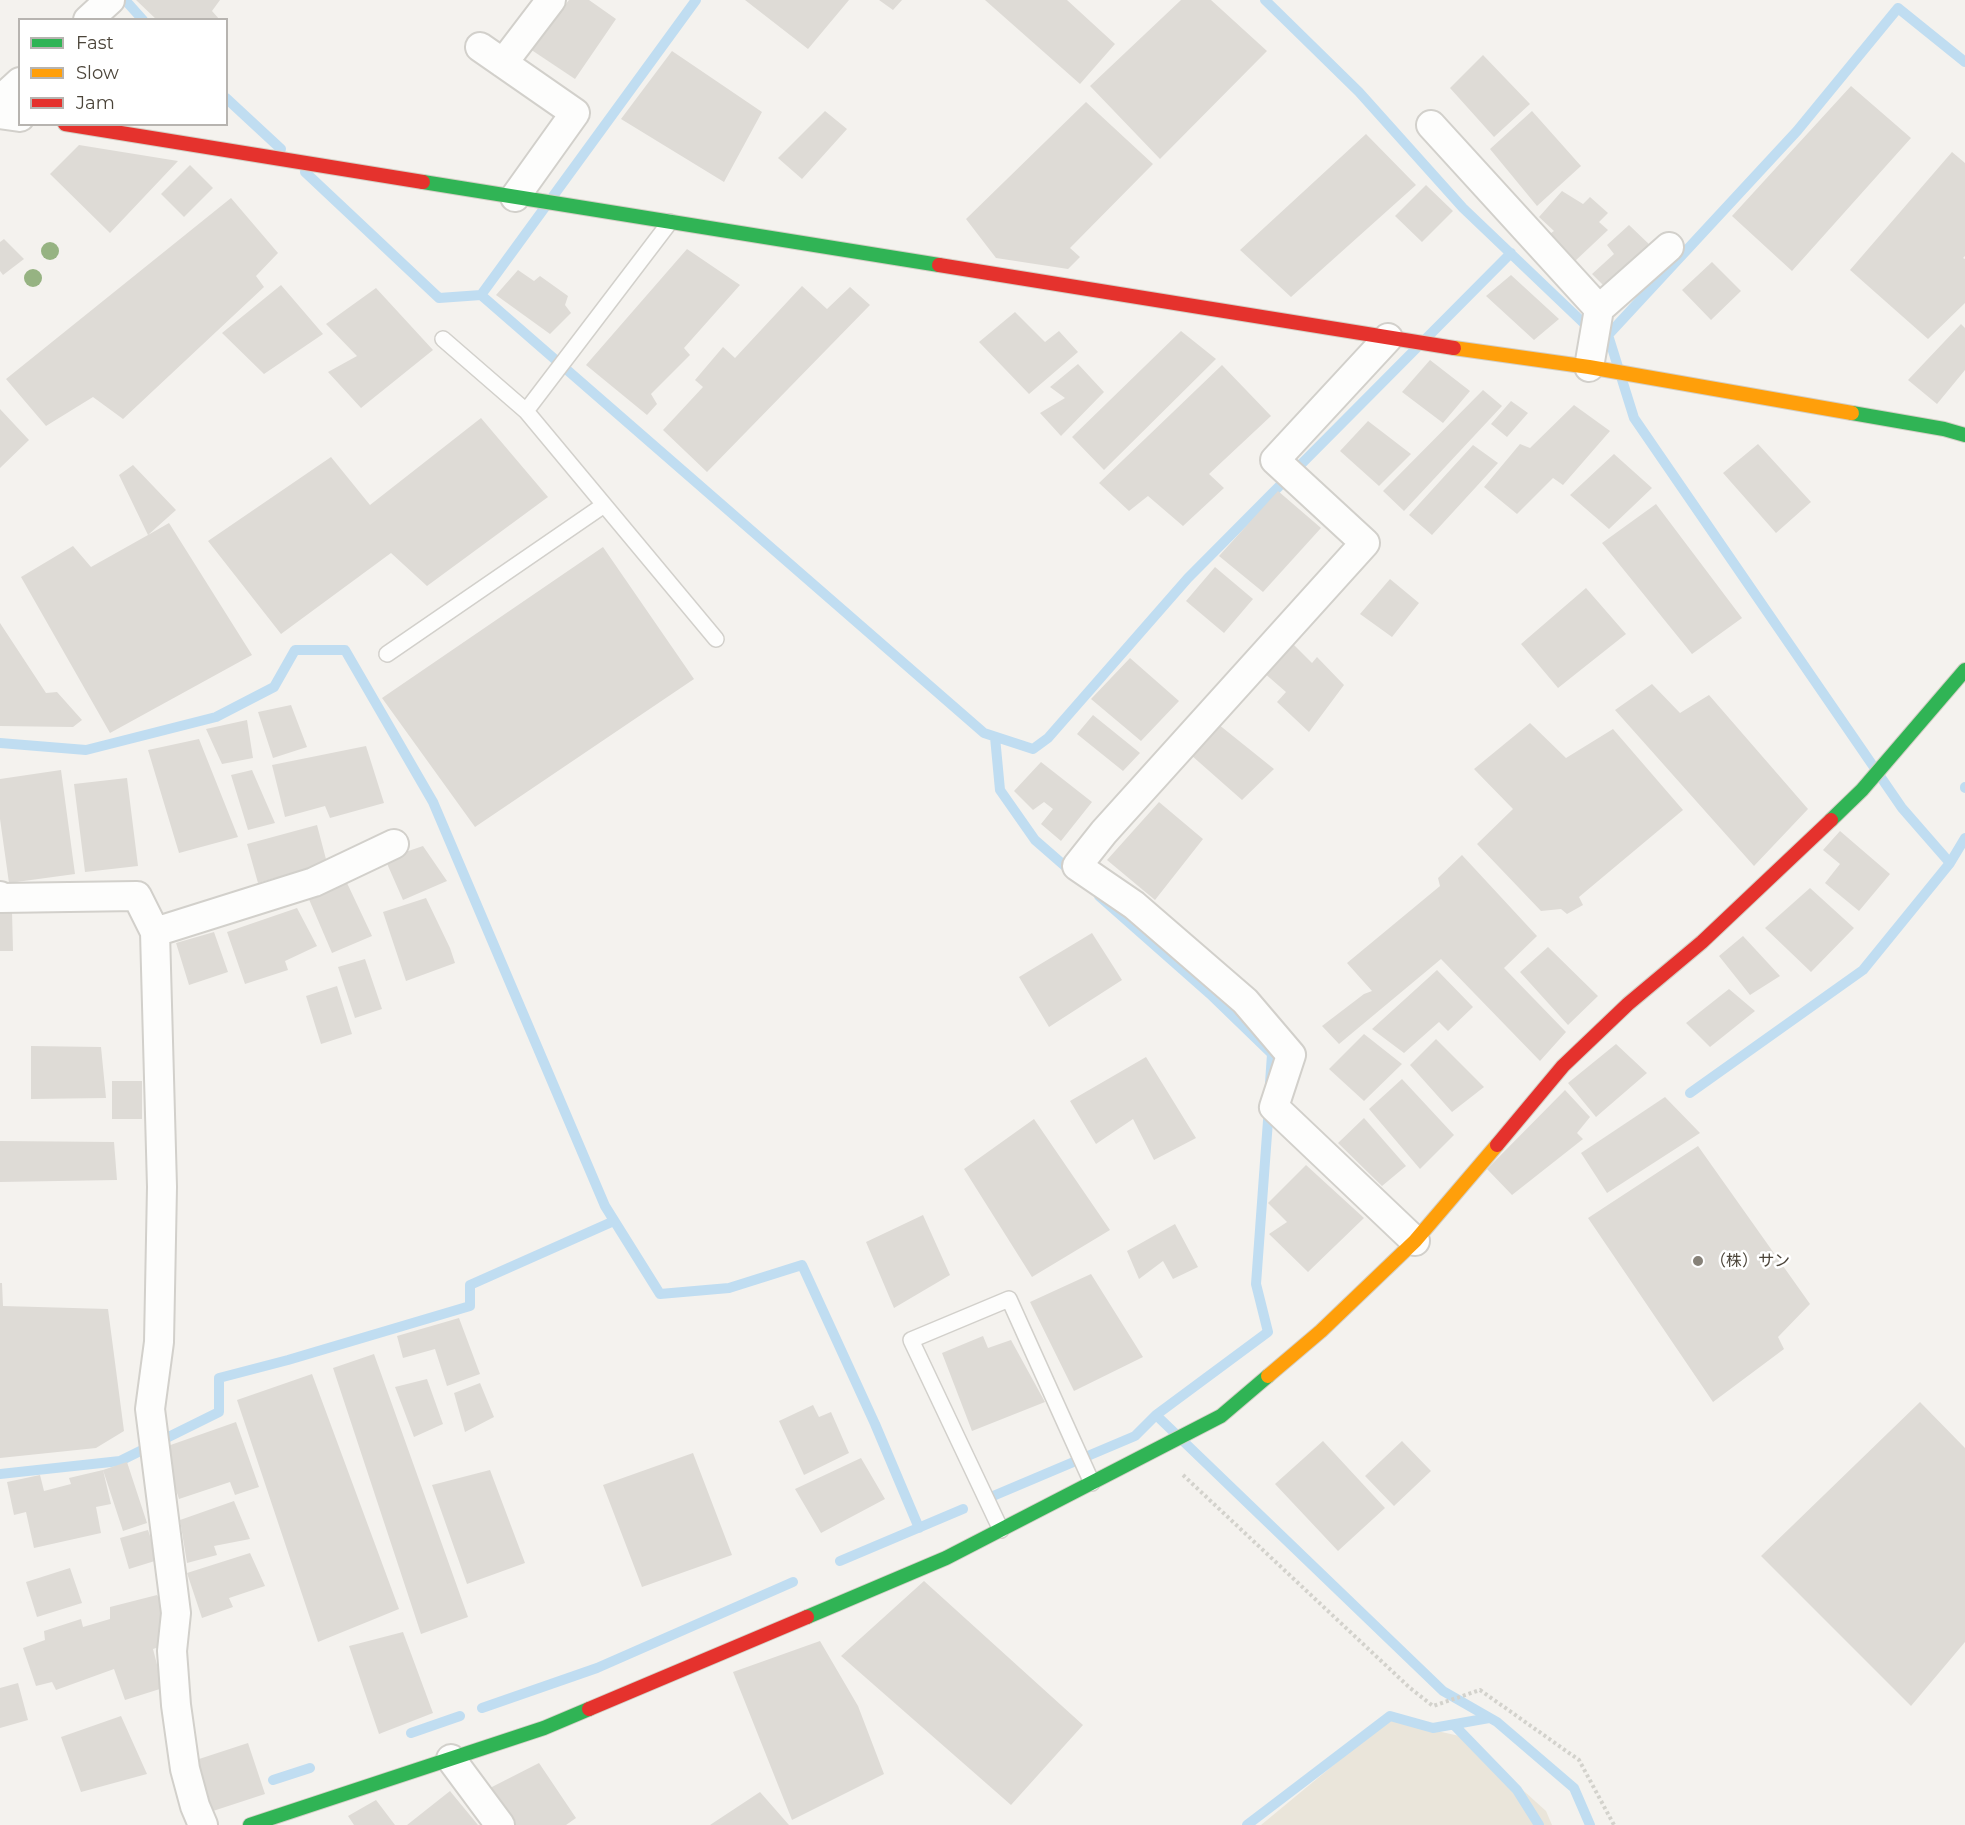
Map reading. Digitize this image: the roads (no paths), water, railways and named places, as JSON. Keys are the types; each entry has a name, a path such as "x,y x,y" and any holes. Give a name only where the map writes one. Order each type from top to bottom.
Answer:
{"street":[{"path":"90,18 110,0"},
{"path":"525,199 575,113 491,55 551,0"},
{"path":"0,100 18,84"},
{"path":"0,114 18,117"},
{"path":"1431,125 1598,341 1633,375 1932,427 1965,435"},
{"path":"77,126 1388,338 1598,341"},
{"path":"1598,341 1669,247"},
{"path":"1388,338 1275,460 1365,543 1104,832 1077,866 1134,905 1245,1001 1291,1055 1274,1107 1415,1241"},
{"path":"250,1825 286,1820 451,1759 544,1728 946,1558 1221,1416 1312,1338 1415,1241 1563,1066 1628,1004 1702,942 1862,790 1965,670"},
{"path":"155,932 314,882 394,844"},
{"path":"0,896 1,898 137,896 155,932 162,1187 159,1342 150,1409 176,1613 172,1651 176,1705 185,1769 195,1806 203,1825"},
{"path":"451,1759 500,1825"}],"lane":[{"path":"526,411 670,222"},
{"path":"443,339 526,411 716,639"},
{"path":"387,654 604,505"},
{"path":"1001,1530 911,1340 1009,1299 1092,1483"}],"waterway":[{"path":"125,0 141,18"},
{"path":"305,172 439,298 481,295 696,0"},
{"path":"1265,0 1359,92 1463,208 1594,333 1608,335 1634,418 1902,808 1950,863 1863,970 1690,1093"},
{"path":"1608,335 1797,131 1898,8 1965,62"},
{"path":"228,100 281,149"},
{"path":"481,295 984,733 1033,749 1048,738 1188,578 1511,253"},
{"path":"0,743 86,750 216,717 274,687 295,650 345,650 433,802 605,1206 660,1294 729,1288 802,1265 875,1424 919,1528"},
{"path":"995,737 1000,790 1035,840 1074,874"},
{"path":"1950,863 1965,838"},
{"path":"1099,896 1210,994 1272,1054 1270,1083"},
{"path":"986,1499 1135,1436 1156,1415 1268,1332 1256,1284 1269,1107"},
{"path":"0,1474 120,1461 219,1412 219,1378 470,1306 470,1285 614,1221"},
{"path":"1156,1415 1443,1691 1497,1722 1574,1788 1590,1825"},
{"path":"840,1561 963,1509"},
{"path":"482,1708 597,1668 793,1582"},
{"path":"411,1733 460,1716"},
{"path":"1247,1825 1390,1716 1433,1728 1489,1718"},
{"path":"1454,1725 1517,1790 1539,1825"},
{"path":"273,1780 310,1768"}],"place":[{"name":"（株）サン","path":"1698,1261"}]}
